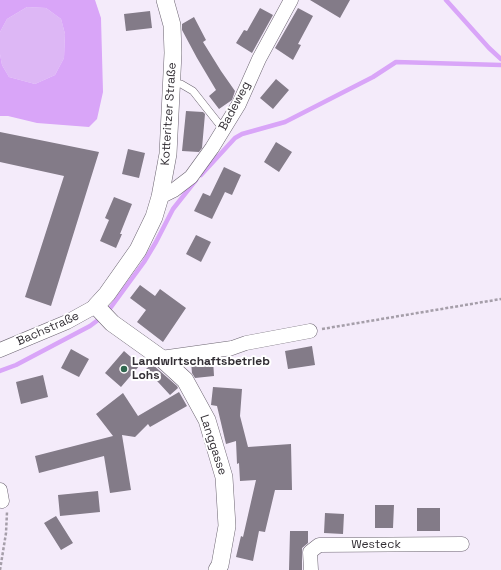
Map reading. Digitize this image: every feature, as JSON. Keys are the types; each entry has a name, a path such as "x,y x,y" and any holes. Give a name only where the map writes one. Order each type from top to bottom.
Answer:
{"street":[{"name":"Kotteritzer Straße","path":"102,312 107,294 138,250 154,216 160,197 168,154 172,83 172,25 165,0"},
{"name":"Badeweg","path":"160,197 174,190 191,176 212,148 239,104 259,59 291,0"},
{"name":"Bachstraße","path":"0,350 66,322 102,312"},
{"name":"Langgasse","path":"102,312 161,358 185,380 206,420 224,477 227,526 220,565 217,570"},
{"path":"161,358 232,348 310,331"},
{"name":"Westeck","path":"310,570 310,552 319,545 462,544"}],"lane":[{"path":"172,83 181,84 194,91 223,129"}],"path":[{"path":"310,331 501,299"},
{"path":"0,570 6,533 7,512 1,495"}],"shaded area":[{"path":"0,0 95,0 101,18 103,92 97,119 89,127 37,123 8,116 0,116 0,54 2,65 9,77 35,84 55,75 64,58 65,34 61,19 46,8 27,7 7,19 0,32"},
{"path":"27,7 46,8 61,19 65,34 64,58 55,75 35,84 9,77 2,65 0,54 0,32 7,19"}],"building":[{"path":"310,0 350,0 340,18"},
{"path":"260,8 273,15 252,53 236,43 244,30 247,31"},
{"path":"298,8 313,16 298,44 301,45 293,60 275,48"},
{"path":"150,11 152,28 126,31 124,14"},
{"path":"194,17 206,40 203,42 235,91 232,100 219,109 209,96 216,90 182,30 182,24"},
{"path":"276,79 289,90 273,109 260,98"},
{"path":"186,111 203,112 205,114 202,148 199,152 182,151"},
{"path":"0,132 99,152 51,306 25,297 64,176 0,162"},
{"path":"276,142 292,152 279,172 264,162"},
{"path":"128,149 145,153 139,178 122,174"},
{"path":"224,167 241,175 232,195 225,192 212,219 194,211 203,193 210,196"},
{"path":"114,197 132,204 116,248 100,241 109,220 105,218"},
{"path":"196,235 211,242 201,262 186,254"},
{"path":"140,285 155,296 160,289 186,308 163,342 137,322 146,310 130,298"},
{"path":"312,346 315,365 288,369 285,351"},
{"path":"71,349 89,359 79,377 61,368"},
{"path":"124,351 140,365 121,387 105,373"},
{"path":"213,359 214,376 195,378 192,373 191,362"},
{"path":"152,364 177,386 178,388 170,395 146,369"},
{"path":"43,375 48,397 21,404 16,382"},
{"path":"213,387 242,389 240,416 248,447 291,444 292,490 275,490 265,532 259,531 253,561 236,557 241,536 243,537 256,480 240,481 239,463 237,464 236,441 226,444 217,406 211,405"},
{"path":"179,392 187,406 150,427 148,424 135,437 122,435 131,490 110,493 104,456 39,473 35,456 113,436 96,414 123,393 138,416"},
{"path":"98,491 100,512 60,516 58,495"},
{"path":"375,505 394,505 393,528 375,528"},
{"path":"417,508 440,508 440,531 417,531"},
{"path":"325,513 344,514 343,534 324,533"},
{"path":"56,516 73,543 61,550 44,523"},
{"path":"290,531 308,531 308,543 302,548 302,570 289,570"}],"waterway":[{"path":"446,0 489,48 501,59"},
{"path":"201,175 235,138 242,134 285,122 373,77 396,62 501,65"},
{"path":"0,371 16,365 90,326 106,314 144,262 173,209 196,180"}],"place":[{"name":"Landwirtschaftsbetrieb Lohs","path":"124,369"}]}
